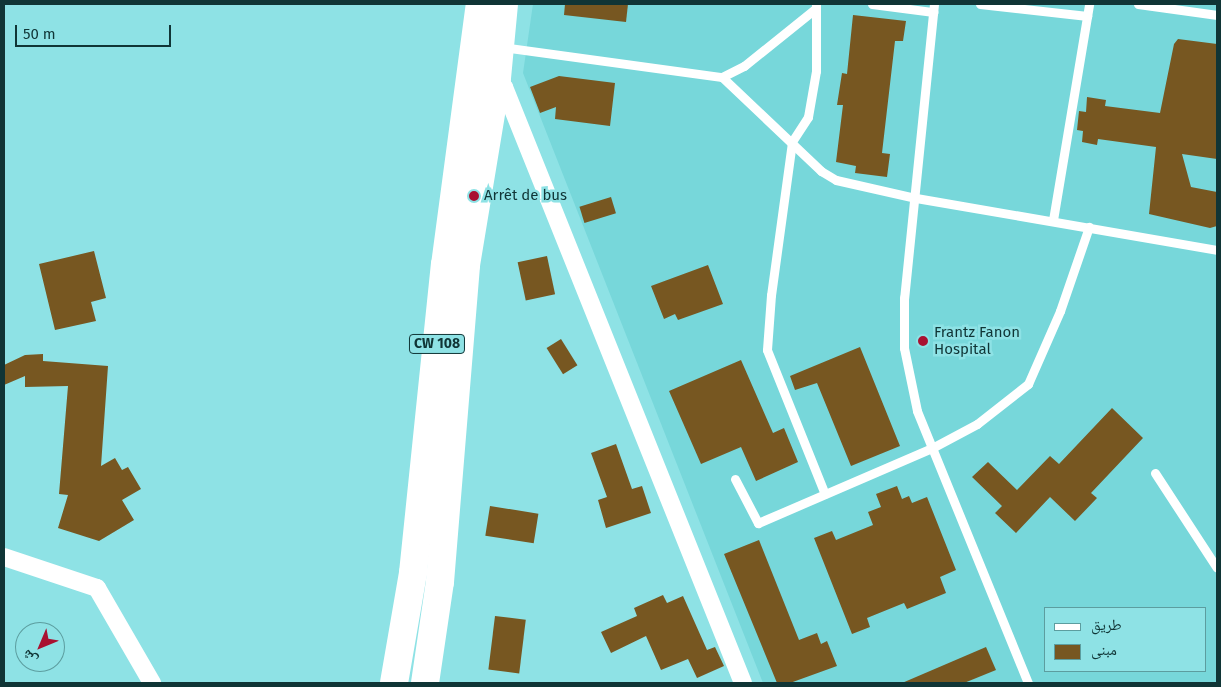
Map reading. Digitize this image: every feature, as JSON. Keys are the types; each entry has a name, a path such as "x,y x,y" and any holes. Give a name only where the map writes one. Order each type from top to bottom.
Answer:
{"highway":[{"name":"CW 108","path":"394,683 413,573 448,238 480,4"},
{"name":"CW 108","path":"425,683 440,582 466,265 498,78 499,47 504,4"}],"street":[{"path":"472,66 498,78 504,87 742,683"},
{"path":"4,557 97,588 152,683"}],"lane":[{"path":"872,4 933,8 916,198 904,298 904,348 917,411 1028,683"},
{"path":"980,4 1087,16"},
{"path":"1053,220 1089,4"},
{"path":"1138,4 1217,15"},
{"path":"499,47 722,76 744,66 815,6"},
{"path":"815,6 816,71 808,117 792,142 771,295 767,350 825,494"},
{"path":"722,76 821,172 836,180 916,198 1053,220 1217,250"},
{"path":"735,479 758,523 932,448 977,424 1028,384 1060,311 1089,227"},
{"path":"1155,473 1217,568"}],"shaded area":[{"name":"Frantz Fanon Hospital","path":"533,4 1217,4 1217,683 763,683 523,73"}],"building":[{"path":"565,4 628,4 626,22 564,15"},
{"path":"853,15 906,21 903,41 895,41 882,153 890,154 887,177 855,173 856,166 836,162 843,105 837,105 842,73 847,74"},
{"path":"1178,39 1217,44 1217,159 1182,154 1191,187 1217,192 1217,226 1210,228 1149,214 1156,147 1098,139 1097,145 1082,142 1083,131 1077,130 1079,111 1086,112 1087,97 1106,100 1105,106 1160,113 1174,44"},
{"path":"559,76 615,83 610,126 555,119 556,107 540,113 530,87"},
{"path":"611,197 616,213 584,223 579,207"},
{"path":"94,251 106,298 91,302 96,321 55,330 39,264"},
{"path":"547,256 555,294 526,300 518,262"},
{"path":"708,265 723,304 678,320 675,314 664,319 651,286"},
{"path":"561,339 577,365 563,374 547,348"},
{"path":"860,347 900,446 851,466 817,383 795,390 790,376"},
{"path":"43,354 43,361 108,366 101,466 115,458 122,470 128,467 141,489 122,500 134,520 99,541 58,528 68,495 59,494 68,386 25,387 25,376 4,385 4,365 25,355"},
{"path":"741,360 773,433 784,428 798,462 756,481 741,447 701,464 669,391"},
{"path":"1112,408 1143,438 1091,493 1097,498 1075,521 1050,497 1016,533 995,513 1002,506 972,477 988,462 1017,490 1050,456 1059,464"},
{"path":"616,444 632,489 642,486 651,513 606,528 598,500 607,497 591,453"},
{"path":"897,486 902,499 909,496 912,503 927,497 956,570 940,577 946,593 907,609 904,603 867,618 870,627 852,634 814,538 832,531 836,540 873,525 868,512 881,507 876,494"},
{"path":"490,506 538,514 534,543 485,536"},
{"path":"759,540 799,640 817,633 821,644 827,641 837,666 790,683 777,683 724,554"},
{"path":"663,595 667,603 683,596 707,650 715,647 724,666 697,678 688,659 661,670 646,636 611,653 601,632 637,616 634,608"},
{"path":"495,616 526,620 519,673 488,670"},
{"path":"986,647 996,670 964,683 902,683"}],"place":[{"name":"Arrêt de bus","path":"474,196"},
{"name":"Frantz Fanon Hospital","path":"923,341"}]}
